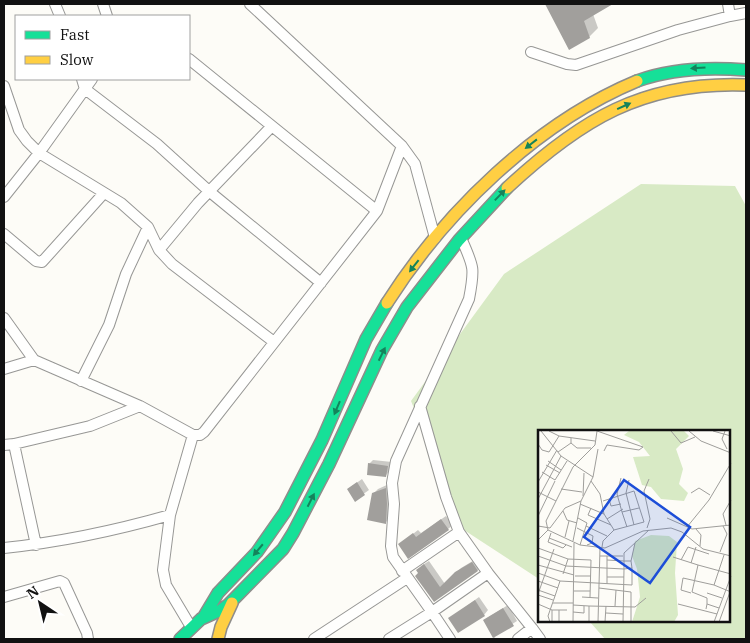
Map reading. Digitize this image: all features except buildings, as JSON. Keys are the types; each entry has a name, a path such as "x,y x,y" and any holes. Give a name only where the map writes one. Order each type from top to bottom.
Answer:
{"main road":[{"path":"203,618 213,600 273,532 328,430 373,325 389,298 435,238 502,168 570,115 604,96 654,75 706,68 746,70"},
{"path":"181,639 191,627 203,618 222,610 282,550 299,524 405,309 422,285 500,195 536,161 580,129 629,104 662,92 680,88 711,84 746,85"},
{"path":"355,366 372,373"},
{"path":"218,639 232,601"}],"street":[{"path":"250,4 402,146 415,164 435,238"},
{"path":"728,4 730,16"},
{"path":"531,52 567,64 576,65 678,30 746,13"},
{"path":"190,60 378,211"},
{"path":"4,197 39,153 84,84 157,144 210,192 321,283"},
{"path":"4,86 19,130 27,142 39,153 121,203 148,227 159,250 172,264 274,342"},
{"path":"159,250 198,203 272,126"},
{"path":"4,318 34,360 140,406 193,435 200,434 204,432 378,211 402,146"},
{"path":"4,234 36,261 42,262 104,193"},
{"path":"81,381 109,325 126,274 148,227"},
{"path":"450,639 392,557 390,546 394,504 392,483 396,461 469,299 474,265 464,235"},
{"path":"4,369 34,360"},
{"path":"36,544 9,445 90,426 140,406"},
{"path":"420,406 446,497 459,532 488,573 540,639"},
{"path":"191,627 166,585 163,570 170,514 193,435"},
{"path":"4,548 98,534 170,514"},
{"path":"314,639 405,575 459,532"},
{"path":"389,639 488,573"},
{"path":"4,597 60,581 64,583 88,639"},
{"path":"518,639 532,628"}],"green space":[{"path":"641,184 735,186 746,206 746,639 605,639 591,623 730,623 730,430 538,430 538,578 464,530 411,401 504,274"}],"traffic: fast":[{"path":"637,81 677,71 746,70"},
{"path":"180,639 201,619 221,610 229,604 283,549 329,464 382,350 407,307 459,240 507,188"},
{"path":"203,618 218,593 257,552 285,512 322,440 366,339 387,303"}],"traffic: slow":[{"path":"387,303 410,269 436,236 496,174 563,121 600,99 637,81"},
{"path":"507,188 561,143 588,124 615,110 644,98 675,90 709,85 746,85"},
{"path":"218,639 221,627 232,603"}]}
